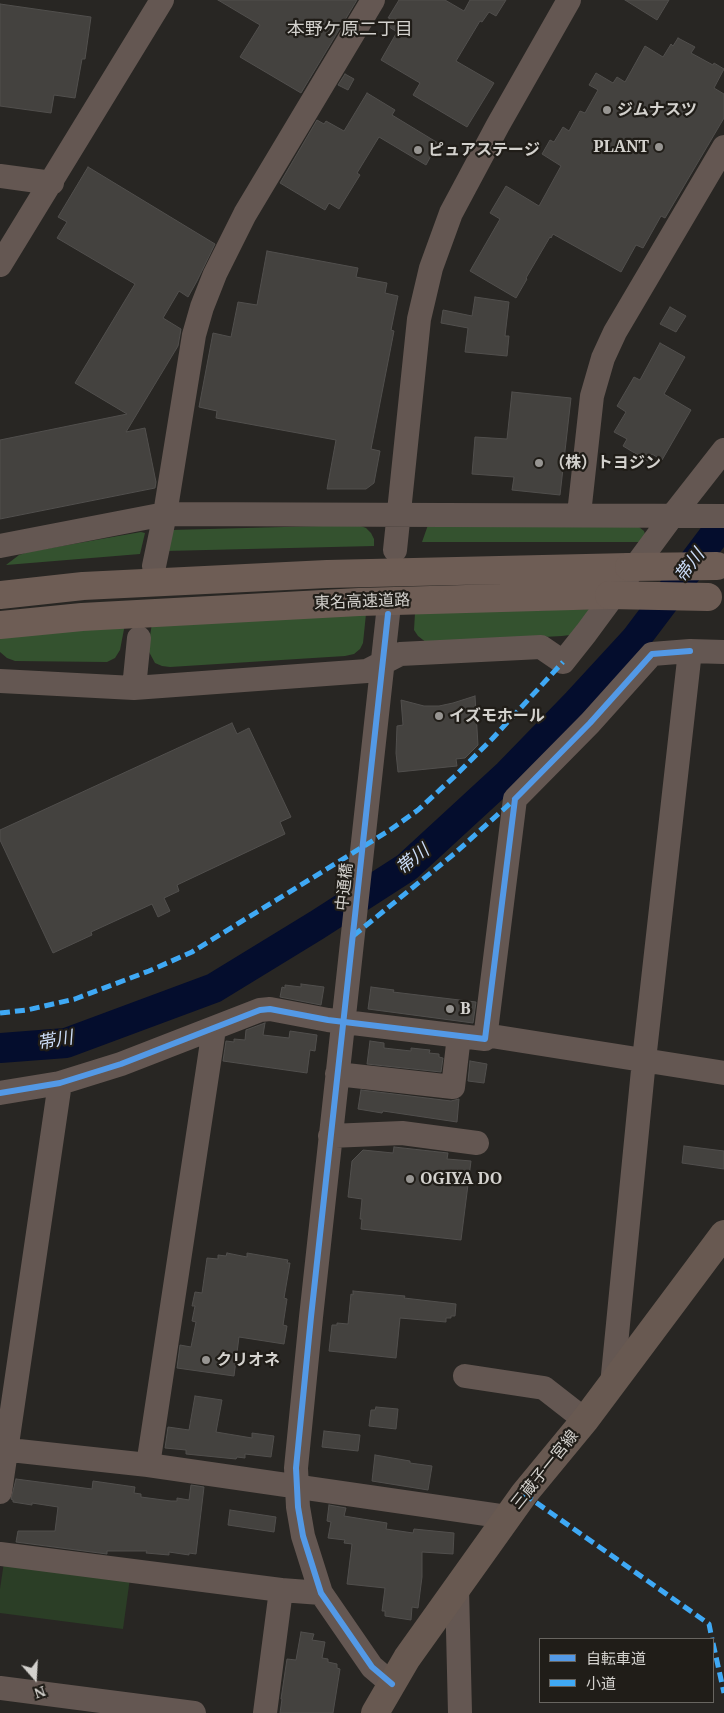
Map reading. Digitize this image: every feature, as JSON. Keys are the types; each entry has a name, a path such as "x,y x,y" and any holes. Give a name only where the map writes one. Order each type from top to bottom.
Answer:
{"highway":[{"name":"東名高速道路","path":"0,595 83,586 327,574 722,564"},
{"name":"東名高速道路","path":"0,625 82,617 359,602 609,595 716,597"}],"main road":[{"name":"三蔵子一宮線","path":"375,1713 407,1658 524,1494 612,1385 724,1234"}],"street":[{"path":"0,265 52,183 162,0"},
{"path":"154,566 165,514 194,335 205,299 245,214 373,0"},
{"path":"395,550 419,319 431,268 451,213 498,125 569,0"},
{"path":"579,514 592,396 603,358 615,332 724,147"},
{"path":"0,176 52,183"},
{"path":"0,681 134,688 367,671 400,654 541,647 563,662 680,515 724,450"},
{"path":"0,546 165,514 724,516"},
{"name":"中通橋","path":"388,614 301,1404 296,1486 303,1536 321,1593 372,1666 392,1684"},
{"path":"134,688 139,638"},
{"path":"0,1093 60,1083 121,1064 260,1010 270,1009 343,1022 485,1039 515,799 590,723 652,654 690,651 724,652"},
{"path":"612,1385 644,1060 690,651"},
{"path":"148,1465 214,1028"},
{"path":"485,1035 724,1073"},
{"path":"337,1074 453,1087 459,1036"},
{"path":"0,1492 3,1449 60,1083"},
{"path":"330,1136 402,1133 477,1143"},
{"path":"465,1376 544,1388 585,1420"},
{"path":"3,1449 148,1465 508,1517"},
{"path":"0,1554 281,1590 321,1593"},
{"path":"457,1588 460,1713"},
{"path":"265,1713 281,1590"},
{"path":"0,1688 194,1713"}],"green space":[{"path":"358,525 366,528 371,533 374,539 374,546 165,551 171,530"},
{"path":"428,525 639,527 644,531 646,537 645,542 422,542"},
{"path":"141,532 145,533 140,554 6,565 19,555 28,552"},
{"path":"595,609 570,635 562,636 427,643 414,630 415,613"},
{"path":"366,614 363,643 360,649 354,654 345,656 170,667 155,663 148,650 152,623"},
{"path":"125,624 120,650 115,658 107,662 15,661 7,658 0,652 0,634"},
{"path":"4,1562 130,1578 123,1629 0,1613 0,1589"}],"building":[{"path":"218,0 357,0 301,93 240,57 260,25"},
{"path":"399,0 445,0 464,11 470,0 506,0 496,16 489,12 482,22 480,21 456,61 494,83 467,127 413,95 420,83 381,60 397,32 386,25"},
{"path":"625,0 669,0 657,20"},
{"path":"0,4 91,17 85,59 82,59 75,98 54,95 51,113 0,106"},
{"path":"678,38 695,47 691,53 724,69 714,88 724,94 724,118 665,218 661,216 643,248 636,245 621,272 553,234 516,298 470,271 500,219 490,213 506,186 539,206 561,166 542,154 550,140 554,142 563,127 569,131 580,111 585,113 598,90 589,85 596,73 613,83 617,77 625,82 645,46 663,57 671,44 673,46"},
{"path":"345,74 354,79 348,90 338,85"},
{"path":"367,93 395,110 392,115 438,143 426,165 379,137 357,173 360,175 339,209 329,203 325,210 280,183 317,120 324,124 326,121 344,131"},
{"path":"88,167 215,244 188,297 179,291 163,318 181,329 178,346 126,432 145,428 156,482 155,488 0,519 0,440 127,414 75,383 135,284 57,238 67,222 58,217"},
{"path":"267,251 358,268 356,277 387,283 385,293 398,296 391,330 394,331 371,449 380,451 374,483 366,489 327,489 336,440 216,418 217,411 199,407 213,333 231,337 238,302 257,305"},
{"path":"475,297 509,302 505,336 509,336 507,356 465,352 468,328 441,323 443,310 472,316"},
{"path":"670,307 686,316 676,332 660,324"},
{"path":"660,343 685,357 664,394 691,410 662,460 652,454 648,461 623,446 627,439 614,432 626,412 617,406 634,377 640,380"},
{"name":"（株）トヨジン","path":"512,392 571,398 560,495 512,490 514,477 472,474 475,437 507,439"},
{"path":"475,696 478,745 465,758 456,759 457,766 398,772 396,753 397,726 403,725 401,700 424,706 439,706"},
{"path":"232,723 237,734 249,728 291,817 280,822 285,834 177,885 179,891 164,898 170,911 158,917 152,904 91,932 92,935 53,953 0,840 0,830"},
{"path":"301,984 324,987 321,1005 280,997 282,987 285,988 285,985 301,987"},
{"path":"371,987 394,990 393,992 476,1002 473,1023 368,1009"},
{"path":"265,1023 263,1035 289,1038 290,1031 317,1035 315,1051 310,1050 307,1073 223,1061 226,1041 234,1042 234,1039 245,1040 246,1030"},
{"path":"370,1041 384,1043 384,1048 411,1051 411,1048 430,1050 429,1053 439,1054 439,1057 443,1058 441,1072 367,1064"},
{"path":"470,1061 487,1064 484,1083 468,1081"},
{"path":"361,1090 451,1101 459,1099 457,1122 358,1109"},
{"path":"684,1146 724,1151 724,1169 682,1163"},
{"name":"OGIYA DO","path":"394,1147 448,1153 447,1159 471,1161 461,1240 361,1229 362,1199 348,1197 352,1161 363,1150 393,1153"},
{"path":"227,1253 247,1257 247,1253 288,1260 287,1263 290,1263 284,1298 287,1299 283,1325 287,1326 284,1344 239,1337 234,1376 177,1368 180,1345 191,1347 196,1322 192,1321 195,1306 192,1306 195,1292 202,1293 207,1258 218,1259 218,1255 226,1256"},
{"path":"353,1291 405,1296 404,1298 456,1304 455,1316 446,1318 446,1322 400,1318 396,1358 329,1351 332,1325 337,1325 337,1323 348,1324 351,1294 353,1295"},
{"path":"195,1396 222,1400 216,1432 252,1438 252,1433 274,1436 271,1457 245,1454 245,1458 237,1457 236,1459 186,1454 186,1450 165,1448 168,1427 189,1430"},
{"path":"376,1407 398,1409 396,1429 369,1426 371,1410 375,1410"},
{"path":"324,1431 360,1435 358,1451 322,1447"},
{"path":"375,1455 432,1466 428,1490 372,1481"},
{"path":"16,1479 92,1489 93,1481 135,1487 134,1493 141,1494 141,1497 171,1501 177,1501 177,1498 189,1500 191,1485 204,1487 196,1554 189,1553 189,1555 169,1552 169,1555 146,1553 147,1551 107,1551 107,1554 16,1542 18,1531 55,1531 58,1507 13,1502 11,1499"},
{"path":"329,1505 346,1508 344,1516 387,1523 386,1529 413,1533 414,1529 454,1533 453,1554 422,1552 422,1577 418,1608 412,1607 411,1620 385,1616 385,1611 382,1611 385,1588 347,1584 352,1544 344,1543 345,1540 328,1538 331,1522 327,1521"},
{"path":"230,1510 276,1517 274,1532 228,1525"},
{"path":"301,1632 314,1634 312,1640 325,1642 322,1658 337,1664 337,1668 340,1669 333,1713 280,1713 287,1659 296,1660"}],"waterway":[{"name":"帯川","path":"0,1048 66,1043 214,988 407,867 508,774 635,640 724,522"}],"marked path":[{"path":"0,1013 27,1010 75,999 149,971 192,952 390,830 418,810 456,775 563,662"},
{"path":"353,936 454,854 515,799"},
{"path":"524,1494 709,1624 712,1638"},
{"path":"714,1648 724,1693"}],"cycle path":[{"path":"388,614 296,1468 298,1507 303,1536 321,1593 372,1667 392,1684"},
{"path":"0,1093 60,1083 121,1064 260,1010 270,1009 328,1020 485,1039 515,799 590,723 652,654 690,651"}],"place":[{"name":"ジムナスツ","path":"607,110"},
{"name":"PLANT","path":"659,147"},
{"name":"ピュアステージ","path":"418,150"},
{"name":"（株）トヨジン","path":"539,463"},
{"name":"イズモホール","path":"439,716"},
{"name":"B","path":"450,1009"},
{"name":"OGIYA DO","path":"410,1179"},
{"name":"クリオネ","path":"206,1360"}],"district":[{"name":"本野ケ原二丁目","path":"350,30"}]}
